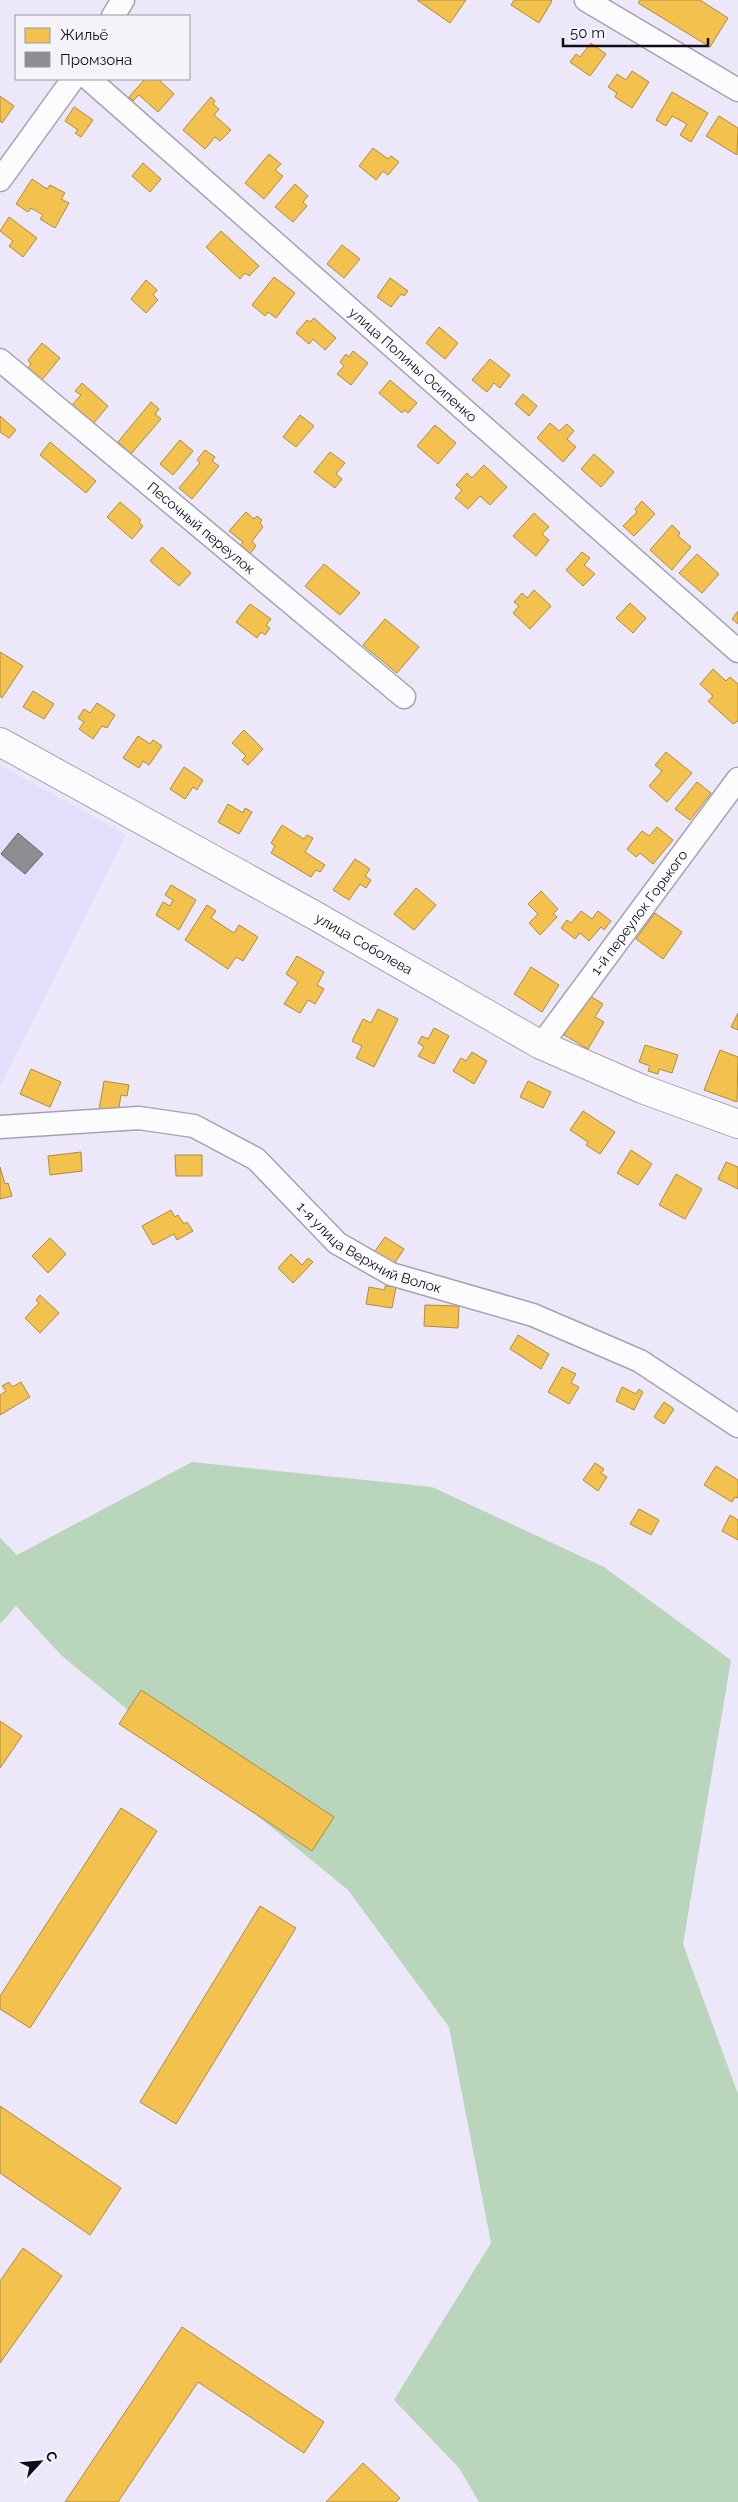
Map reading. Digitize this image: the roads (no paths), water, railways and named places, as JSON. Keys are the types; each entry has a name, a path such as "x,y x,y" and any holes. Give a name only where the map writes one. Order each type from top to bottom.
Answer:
{"street":[{"path":"113,15 123,0"},
{"path":"586,0 738,90"},
{"path":"0,180 72,80"},
{"name":"улица Полины Осипенко","path":"90,80 738,651"},
{"name":"Песочный переулок","path":"0,360 404,697"},
{"name":"улица Соболева","path":"0,742 314,915 541,1046 642,1089 738,1124"},
{"name":"1-й переулок Горького","path":"541,1046 738,779"},
{"name":"1-я улица Верхний Волок","path":"0,1127 140,1118 194,1126 256,1159 337,1243 391,1274 533,1315 640,1361 738,1426"}]}
